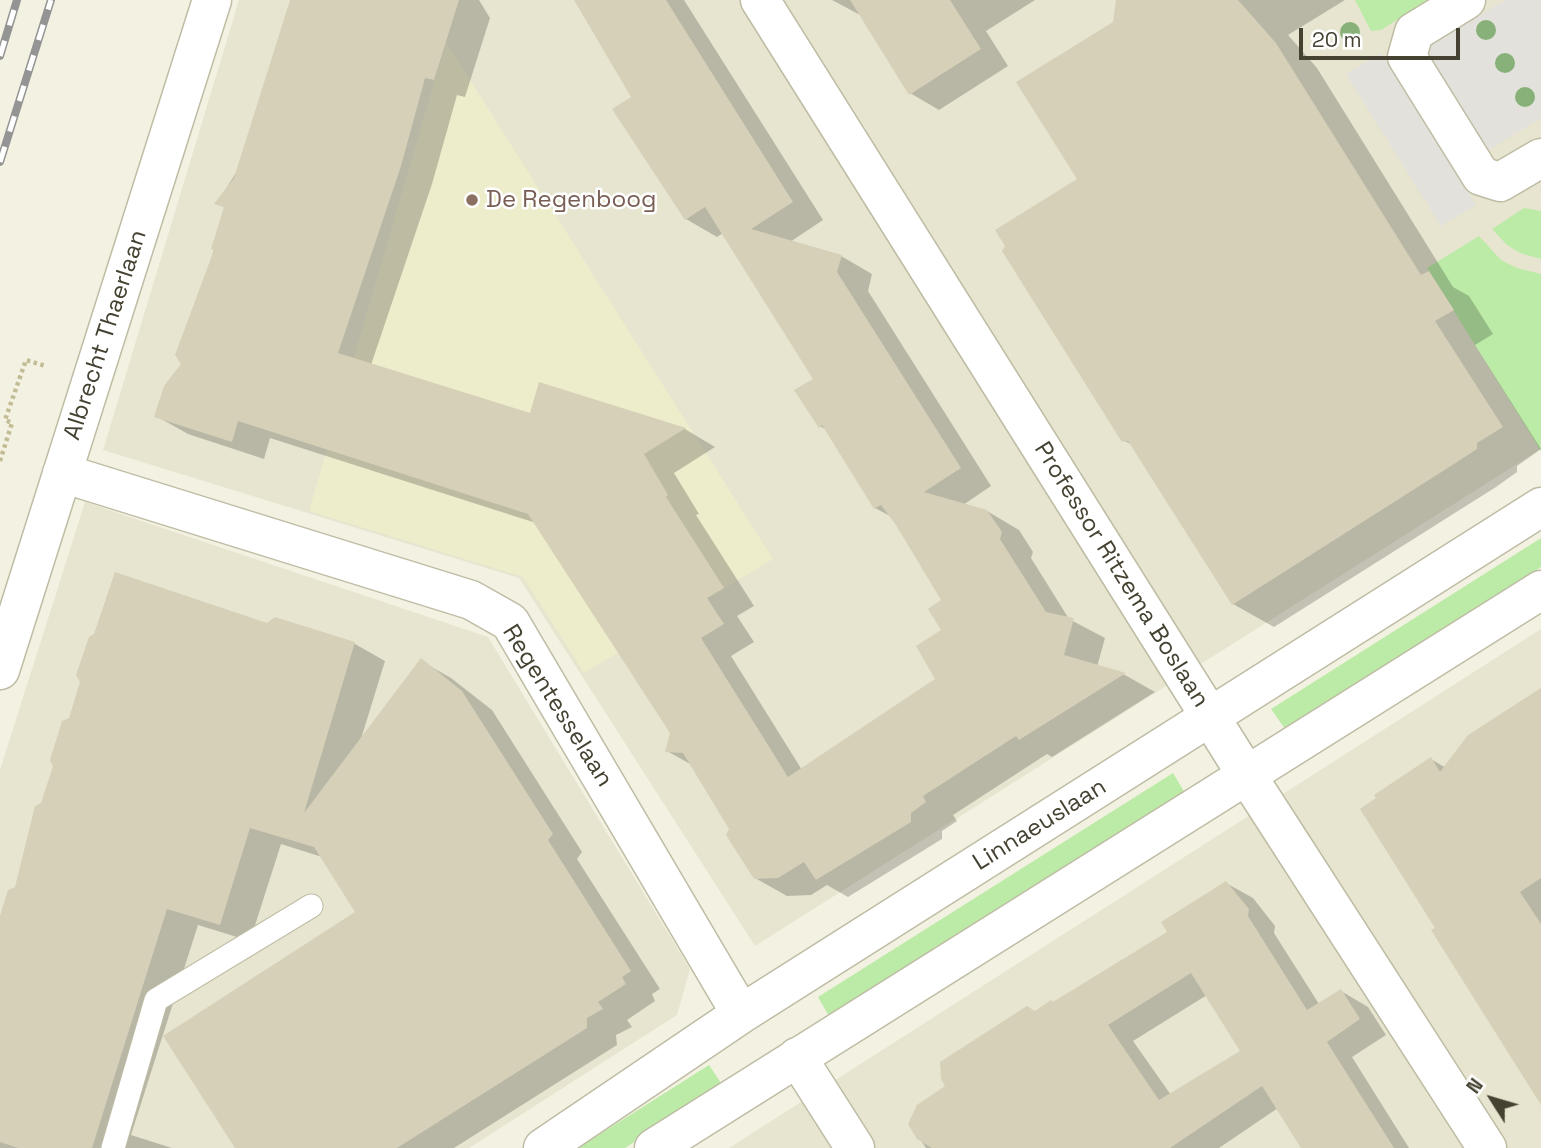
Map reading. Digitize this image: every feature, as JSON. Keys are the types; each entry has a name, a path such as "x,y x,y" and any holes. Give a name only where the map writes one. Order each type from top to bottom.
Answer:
{"street":[{"name":"Albrecht Thaerlaan","path":"0,670 212,0"},
{"name":"Professor Ritzema Boslaan","path":"760,0 1246,774 1487,1148"},
{"path":"1466,0 1414,32 1407,57 1481,176 1500,182 1541,158"},
{"name":"Regentesselaan","path":"62,473 471,600 510,622 741,1014"},
{"name":"Linnaeuslaan","path":"543,1148 741,1014 1541,507"},
{"path":"654,1148 1541,590"},
{"path":"797,1057 855,1148"}],"lane":[{"path":"113,1148 156,1000 311,906"}],"path":[{"path":"0,460 12,423 3,419 26,360 92,381"}],"shaded area":[{"path":"239,0 1541,0 1541,449 755,946 519,578 103,450"},
{"path":"1505,0 1541,0 1541,118 1455,171 1476,205 1441,226 1346,74 1381,53 1391,69"},
{"name":"De Regenboog","path":"446,42 773,559 584,673 523,577 309,511"},
{"path":"85,502 488,637 690,969 677,1015 469,1148 0,1148 0,770"},
{"path":"1541,629 1541,1148 729,1148"}],"green space":[{"path":"1355,0 1428,0 1381,30 1371,31"},
{"path":"1524,208 1541,211 1541,259 1520,253 1507,245 1492,229"},
{"path":"1479,236 1501,260 1517,268 1541,274 1541,451 1427,268"},
{"path":"1541,538 1541,567 1285,729 1271,709"},
{"path":"1173,773 1185,793 830,1018 818,997"},
{"path":"709,1065 723,1086 625,1148 578,1148"}],"building":[{"path":"290,0 459,0 434,80 425,78 401,166 338,353 530,413 539,382 686,428 644,454 668,495 666,497 724,588 707,598 724,624 701,638 788,777 935,679 916,646 941,630 928,609 941,600 896,525 881,505 874,509 822,425 819,428 794,390 813,379 705,207 685,220 612,109 631,97 574,0 666,0 793,202 751,229 842,255 837,272 961,468 924,492 987,510 1002,532 1000,539 1046,612 1074,618 1064,655 1126,673 1019,740 1016,736 923,796 926,802 911,813 911,822 816,880 804,862 778,878 754,879 726,835 729,829 683,753 665,752 670,733 528,514 238,421 232,442 154,417 164,386 181,364 175,355 214,250 211,249 224,207 214,204 234,178"},
{"path":"850,0 950,0 981,49 909,95"},
{"path":"1116,0 1238,0 1276,43 1421,275 1429,271 1454,310 1435,321 1503,427 1477,443 1477,449 1232,605 1128,441 1122,442 1002,251 1005,246 995,230 1077,179 1016,82 1113,22"},
{"path":"115,572 267,623 275,617 355,642 304,813 421,658 462,691 553,834 548,840 631,971 622,977 626,984 598,1002 603,1009 587,1018 587,1028 397,1148 235,1148 163,1036 355,912 314,847 250,828 220,925 167,909 92,1148 18,1148 0,1142 0,916 8,890 15,887 35,806 41,803 53,766 50,760 62,721 69,718 80,682 76,675 89,637 94,634"},
{"path":"1541,688 1541,878 1520,892 1541,924 1541,1105 1431,930 1435,928 1360,809 1376,798 1374,795 1431,757 1440,772 1468,735"},
{"path":"1226,881 1249,909 1248,916 1307,1010 1341,989 1360,1019 1327,1042 1394,1148 1301,1148 1262,1086 1170,1148 932,1148 917,1139 908,1124 917,1105 945,1086 941,1079 940,1062 1027,1006 1035,1011 1051,1000 1053,1002 1167,932 1161,922","holes":["1191,973 1240,1051 1159,1100 1108,1025"]}],"railway":[{"path":"0,56 17,0"},
{"path":"0,162 51,0"}],"place":[{"name":"De Regenboog","path":"472,200"}]}
